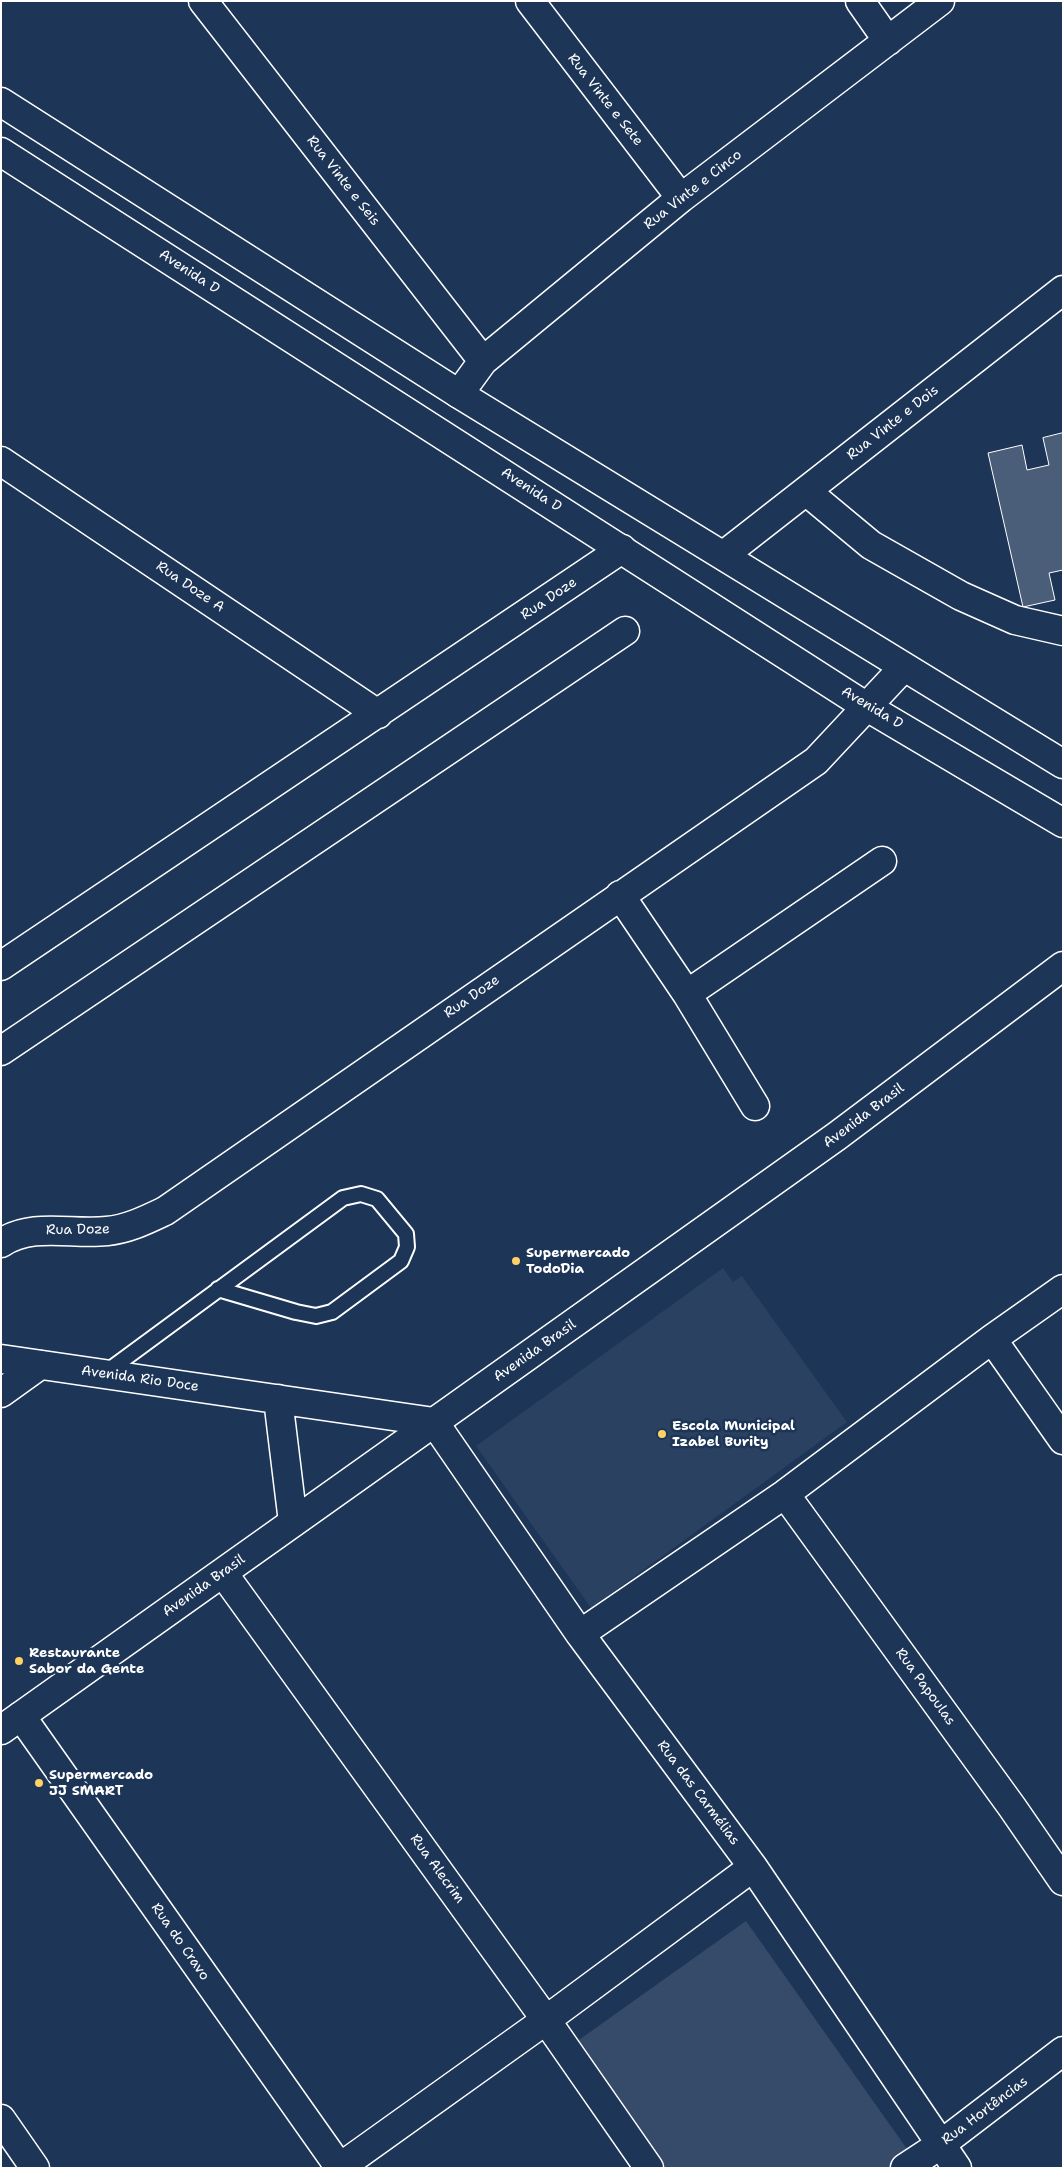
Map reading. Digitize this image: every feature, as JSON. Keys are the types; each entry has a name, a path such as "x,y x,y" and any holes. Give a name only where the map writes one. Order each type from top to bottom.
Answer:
{"street":[{"name":"Rua Vinte e Seis","path":"203,1 483,360"},
{"name":"Rua Vinte e Sete","path":"530,1 681,198"},
{"path":"860,1 888,41"},
{"name":"Rua Vinte e Cinco","path":"459,394 483,360 681,198 940,1"},
{"path":"1,102 459,394 724,555 903,668 1063,764"},
{"name":"Avenida D","path":"1,152 867,706 1063,823"},
{"name":"Rua Vinte e Dois","path":"724,555 1063,290"},
{"name":"Rua Doze A","path":"1,461 378,714"},
{"path":"806,491 871,545 961,596 1016,620 1063,631"},
{"name":"Rua Doze","path":"2,964 622,549"},
{"path":"1,1051 625,631"},
{"name":"Rua Doze","path":"1,1243 13,1236 41,1230 87,1232 132,1227 165,1211 816,761 903,668"},
{"path":"687,994 882,861"},
{"path":"620,895 687,994 755,1106"},
{"name":"Avenida Brasil","path":"11,1722 838,1136 1062,967"},
{"path":"580,1634 785,1494 992,1339 1063,1289"},
{"path":"992,1339 1063,1440"},
{"name":"Avenida Rio Doce","path":"1,1359 434,1422"},
{"path":"1,1393 40,1365"},
{"path":"278,1399 293,1522"},
{"name":"Rua das Carmélias","path":"434,1422 580,1634 753,1867 957,2168"},
{"name":"Rua Papoulas","path":"785,1494 1063,1880"},
{"name":"Rua Alecrim","path":"223,1573 546,2020 649,2168"},
{"name":"Rua do Cravo","path":"11,1722 339,2168"},
{"path":"339,2168 546,2020 753,1867"},
{"name":"Rua Hortências","path":"905,2168 940,2145 1063,2051"},
{"path":"1,2120 35,2168"}],"lane":[{"path":"104,1373 218,1289 343,1198 361,1194 377,1198 406,1234 407,1247 401,1261 332,1312 316,1316 296,1312 218,1289"}],"shaded area":[{"name":"Escola Municipal Izabel Burity","path":"723,1268 733,1282 742,1276 847,1422 591,1608 476,1446"},
{"path":"746,1921 919,2166 916,2168 654,2168 569,2047"}],"building":[{"path":"1063,433 1063,570 1049,573 1055,600 1023,607 988,453 1022,445 1027,470 1049,465 1043,438"}],"place":[{"name":"Supermercado TodoDia","path":"516,1261"},
{"name":"Escola Municipal Izabel Burity","path":"662,1434"},
{"name":"Restaurante Sabor da Gente","path":"19,1661"},
{"name":"Supermercado JJ SMART","path":"39,1783"}]}
